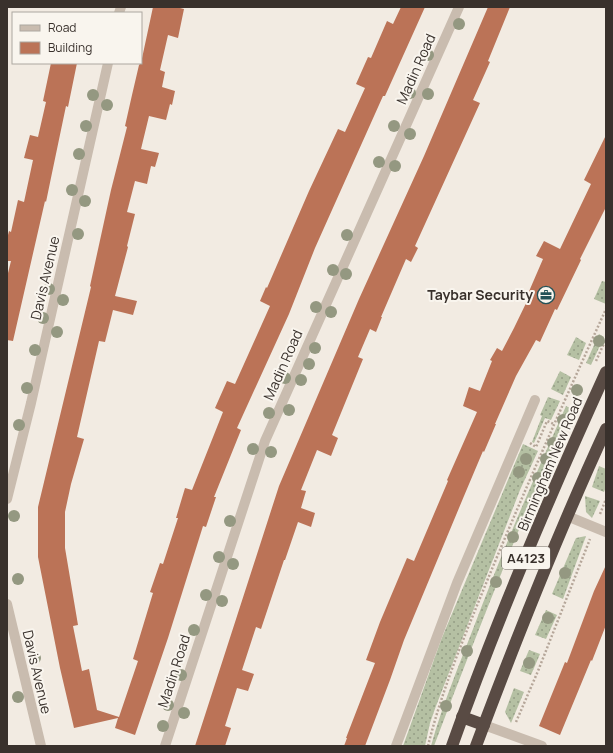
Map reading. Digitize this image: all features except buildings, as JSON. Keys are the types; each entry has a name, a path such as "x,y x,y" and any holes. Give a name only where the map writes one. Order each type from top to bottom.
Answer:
{"highway":[{"name":"Birmingham New Road","path":"452,746 489,646 559,477 606,372"},
{"name":"A4123","path":"476,746 523,622 567,516 606,429"},
{"path":"462,717 484,725"}],"street":[{"name":"Madin Road","path":"164,746 265,441 459,7"},
{"name":"Davis Avenue","path":"7,499 31,403 108,64"},
{"path":"396,746 457,583 535,400"},
{"path":"567,516 606,532"},
{"name":"Davis Avenue","path":"7,604 41,746"},
{"path":"484,725 542,746"}],"path":[{"path":"428,746 435,718 460,648 547,440 606,309"},
{"path":"510,734 538,670 606,499"}],"green space":[{"path":"602,281 606,282 606,304 594,299"},
{"path":"599,334 604,337 591,365 586,363"},
{"path":"576,337 586,343 579,360 567,355"},
{"path":"560,371 571,377 563,395 551,389"},
{"path":"548,397 560,401 551,420 545,418 534,443 532,442 542,416 540,415"},
{"path":"566,406 570,408 500,576 434,746 431,746 450,687 495,573 529,489"},
{"path":"523,444 538,451 520,490 436,706 430,723 425,746 403,746 441,640"},
{"path":"599,466 606,469 606,487 604,492 592,487"},
{"path":"585,496 600,501 592,518 586,512"},
{"path":"586,536 563,599 552,594 576,538"},
{"path":"546,610 557,615 546,639 535,635"},
{"path":"529,650 540,654 531,675 520,671"},
{"path":"514,688 524,692 511,723 505,712"}],"place":[{"name":"Taybar Security","path":"546,295"}]}
